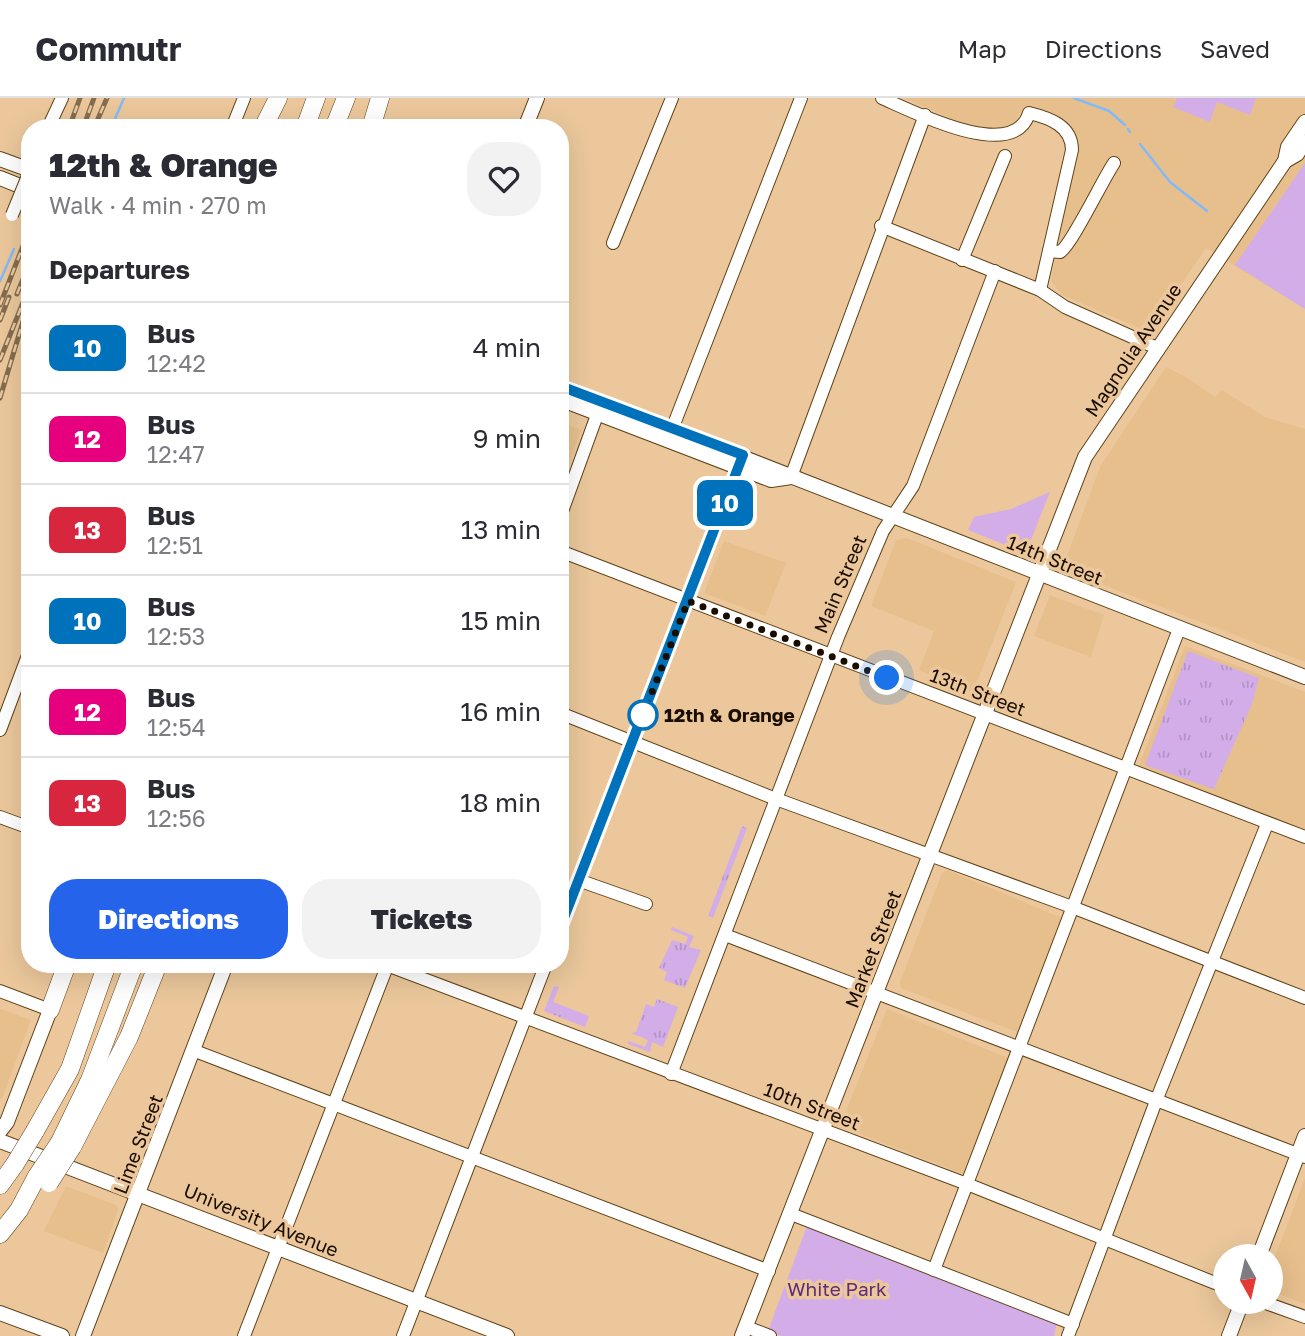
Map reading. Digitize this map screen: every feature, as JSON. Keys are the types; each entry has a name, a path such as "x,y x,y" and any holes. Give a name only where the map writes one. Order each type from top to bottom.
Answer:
{"highway":[{"path":"268,119 278,98"},
{"path":"296,119 303,98"},
{"path":"309,119 316,98"},
{"path":"338,119 346,98"},
{"path":"374,119 380,98"},
{"path":"382,119 387,98"},
{"path":"50,1010 64,973"},
{"path":"0,1185 70,1069 104,973"},
{"path":"66,1144 131,973"},
{"path":"0,1234 19,1210 39,1198 43,1179 124,1048 154,973"}],"main road":[{"path":"529,119 537,98"},
{"name":"Magnolia Avenue","path":"1038,575 1086,457 1285,161 1288,147 1305,122"},
{"name":"Magnolia Avenue","path":"1285,161 1297,154 1305,142"},
{"path":"0,159 21,167"},
{"path":"0,178 21,186"},
{"name":"14th Street","path":"569,389 649,419 670,434"},
{"name":"14th Street","path":"569,403 597,415 670,434 740,461 771,480 790,477 1305,677"},
{"path":"597,415 602,409 630,418 649,419"},
{"name":"Market Street","path":"744,1331 1038,575"},
{"name":"Lime Street","path":"83,1336 223,973"},
{"path":"0,1131 7,1122 50,1010"},
{"path":"1264,1244 1302,1155 1305,1136"},
{"name":"University Avenue","path":"0,1141 507,1336"},
{"path":"0,1313 62,1336"},
{"path":"1229,1336 1237,1314"}],"street":[{"path":"52,119 62,98"},
{"path":"236,119 244,98"},
{"path":"613,243 672,98"},
{"path":"670,434 801,98"},
{"path":"882,98 980,136 992,137 1015,130 1027,122 1030,113 1060,124 1072,140 1040,290"},
{"path":"790,477 881,226 925,115"},
{"path":"962,260 1005,156"},
{"path":"1049,251 1060,252 1069,244 1095,192 1114,163"},
{"path":"12,215 21,193"},
{"path":"881,226 1040,290 1065,307 1157,348"},
{"name":"Main Street","path":"671,1074 831,656 883,531 913,486 995,271"},
{"path":"569,492 597,415"},
{"path":"569,904 740,461"},
{"name":"13th Street","path":"569,555 1305,837"},
{"path":"934,1269 1179,629"},
{"path":"0,730 21,674"},
{"path":"569,716 776,799 1072,907 1305,998"},
{"path":"0,817 21,825"},
{"path":"791,1214 934,1269 1070,1330 1156,1101 1267,824"},
{"path":"578,880 646,904"},
{"path":"725,935 1302,1155"},
{"path":"244,1336 384,973"},
{"name":"10th Street","path":"409,973 967,1184 1213,1282"},
{"path":"403,1336 543,973"},
{"path":"0,991 50,1010"},
{"path":"195,1051 769,1271"},
{"path":"1283,1309 1305,1317"},
{"path":"744,1331 770,1336"}],"shaded area":[{"path":"904,98 1305,98 1305,309 1206,248 1154,325 1141,329 1062,295 1051,281 1061,220 1079,144 1068,121 1031,109 1019,113 1015,124 995,131 968,126"},
{"path":"1166,367 1215,397 1222,390 1265,417 1305,429 1305,662 1062,569 1100,467"},
{"path":"569,425 581,430 569,463"},
{"path":"907,538 1016,582 973,692 919,670 934,631 871,606 896,540"},
{"path":"724,541 786,563 765,616 704,593"},
{"path":"1050,595 1104,615 1091,657 1034,636"},
{"path":"1185,646 1305,692 1305,831 1138,768"},
{"path":"947,870 1062,918 1019,1033 901,988 900,982 942,873"},
{"path":"0,1009 31,1020 2,1099 0,1098"},
{"path":"887,1009 1011,1059 966,1175 840,1126"},
{"path":"1305,1178 1305,1304 1283,1296 1283,1244 1280,1244"},
{"path":"66,1186 116,1205 118,1210 103,1253 44,1231"}],"green space":[{"path":"1177,98 1256,98 1250,115 1217,102 1210,122 1173,107"},
{"path":"1305,163 1305,309 1235,265"},
{"path":"1050,492 1029,545 1023,552 968,530 974,517 1011,509"},
{"path":"1188,651 1259,678 1252,704 1214,789 1145,765"},
{"path":"742,826 747,828 713,918 708,916"},
{"path":"672,927 694,936 689,947 701,950 685,988 664,980 667,972 659,968 672,940 685,944 688,937 671,930"},
{"path":"554,986 559,987 553,1002 589,1016 585,1027 544,1011"},
{"path":"657,999 678,1007 663,1047 652,1042 650,1052 628,1044 628,1041 645,1047 648,1040 631,1033 636,1032 646,1004 654,1007"},
{"name":"White Park","path":"807,1226 1057,1323 1054,1336 781,1336 768,1331"}],"waterway":[{"path":"115,119 124,98"},
{"path":"1074,98 1109,111 1125,125"},
{"path":"1140,144 1170,182 1207,211"},
{"path":"0,281 14,249"}],"railway":[{"path":"72,119 80,98"},
{"path":"86,119 94,98"},
{"path":"98,119 107,98"},
{"path":"0,305 21,251"},
{"path":"17,294 21,284"},
{"path":"0,320 9,297"},
{"path":"0,360 21,308"},
{"path":"0,398 21,328"}],"bus line":[{"name":"10","path":"569,389 743,455 569,904"}],"place":[{"name":"12th & Orange","path":"643,715"}],"route":[{"path":"643,715 688,601 887,678"}]}
